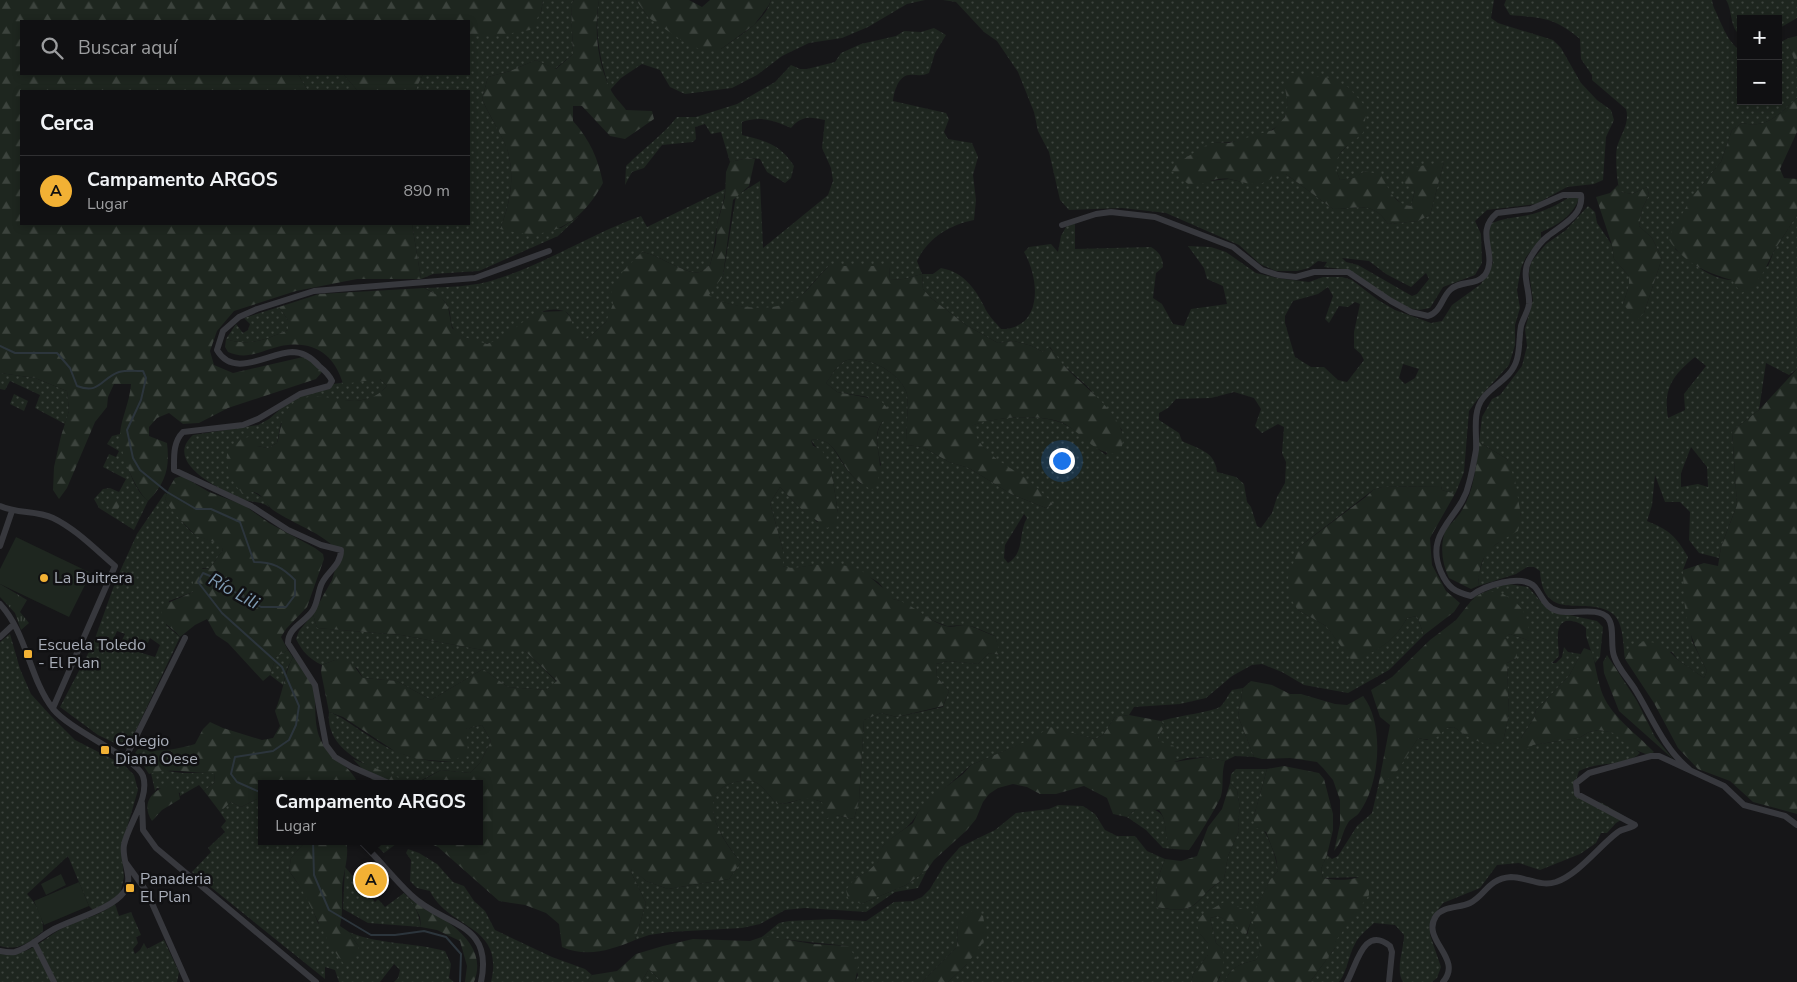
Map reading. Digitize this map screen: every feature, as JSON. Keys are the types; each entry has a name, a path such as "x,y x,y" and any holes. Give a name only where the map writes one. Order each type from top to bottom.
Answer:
{"street":[{"path":"1062,225 1096,214 1111,212 1155,217 1233,247 1262,270 1278,275 1296,277 1314,272 1348,272 1397,305 1410,312 1428,316 1439,308 1450,290 1458,285 1478,281 1483,277 1490,260 1486,244 1486,226 1497,213 1531,210 1563,195 1581,195 1577,214 1543,240 1528,261 1526,272 1529,303 1521,326 1521,344 1517,362 1512,372 1483,398 1478,410 1476,449 1469,485 1460,506 1445,522 1437,540 1439,566 1449,586 1460,594 1471,596 1485,588 1505,582 1524,581 1535,587 1543,602 1555,610 1574,614 1593,611 1608,618 1611,624 1611,647 1617,664 1636,691 1660,735 1688,770"},
{"path":"381,780 335,757 326,746 315,685 288,643 291,631 308,617 314,608 322,582 338,562 341,550 337,547 320,545 288,530 251,506 174,470 174,449 178,437 183,432 243,425 258,419 300,394 329,386 332,380 329,375 304,354 293,352 239,364 228,362 217,350 218,342 223,331 239,317 257,309 314,292 474,278 549,251"},
{"path":"0,506 12,511 53,518 70,529 115,566 53,708"},
{"path":"0,546 12,511"},
{"path":"0,604 14,625 37,679 53,708 79,731 125,759 142,774 144,787 124,845 129,879 123,894 98,910 55,929 14,952 0,951"},
{"path":"0,637 14,625"},
{"path":"125,759 185,638"},
{"path":"1443,982 1450,968 1449,960 1435,938 1433,928 1434,918 1441,911 1470,903 1484,889 1505,878 1513,877 1538,883 1557,882 1604,846 1619,831 1635,825 1577,794 1576,783 1589,772 1651,756 1659,756 1724,786 1744,805 1785,816 1797,825"},
{"path":"142,794 141,819 143,830 148,840 316,982"},
{"path":"364,845 412,896 470,933 480,944 485,957 481,982"},
{"path":"126,862 147,892 187,982"},
{"path":"1347,982 1363,948 1369,941 1377,939 1390,946 1392,952 1389,982"},
{"path":"34,942 54,982"}],"green space":[{"path":"0,0 543,0 541,12 530,30 494,36 470,36 470,20 20,20 20,75 299,75 307,90 20,90 20,225 412,225 421,279 357,279 296,291 234,311 217,331 210,351 214,365 233,373 303,357 314,363 322,372 316,379 228,408 199,423 183,424 169,413 157,418 149,427 149,436 167,443 168,460 163,481 148,501 133,479 120,441 121,427 131,384 114,384 108,397 107,407 95,422 67,488 59,499 53,490 54,467 69,411 67,391 35,378 0,373"},
{"path":"543,0 574,0 571,5 573,54 555,69 536,60 510,71 488,77 482,99 504,140 510,162 510,191 500,229 561,228 578,217 558,236 479,271 433,274 421,279 412,225 470,225 470,90 415,90 423,75 470,75 470,36 494,36 541,13"},
{"path":"574,0 599,0 597,33 599,56 611,91 626,110 652,111 654,119 625,139 610,136 582,106 573,106 573,121 584,135 592,150 599,165 603,183 582,212 555,230 531,234 500,229 509,201 511,172 506,146 482,99 488,77 510,71 536,60 556,69 573,54 571,5"},
{"path":"599,0 636,0 649,18 721,49 757,22 768,8 771,0 925,0 907,4 868,27 842,38 809,43 782,56 757,75 732,88 685,94 670,87 660,70 642,64 621,78 610,90 599,46 597,23"},
{"path":"636,0 689,0 702,7 710,0 771,0 754,25 721,49 699,49 684,42 649,18"},
{"path":"943,0 1494,0 1491,18 1498,23 1553,40 1561,48 1581,83 1597,100 1611,110 1614,120 1606,137 1603,180 1594,184 1567,187 1536,204 1487,210 1475,221 1481,234 1482,263 1475,275 1443,287 1430,308 1419,310 1407,308 1342,269 1324,267 1327,262 1318,261 1309,268 1297,271 1276,271 1260,264 1239,245 1166,213 1122,208 1069,210 1060,200 1049,152 1038,131 1034,112 1018,72 997,41 984,32 956,2","holes":["1285,88 1348,145 1337,157 1336,161 1336,169 1340,180 1355,178 1365,171 1403,205 1411,206 1415,190 1444,162 1430,215 1418,221 1388,224 1382,216 1370,209 1358,207 1333,209 1286,174 1277,174 1262,183 1246,183 1229,179 1209,181 1210,143 1246,140 1270,131 1286,115 1288,103","1342,258 1369,261 1386,274 1411,287 1426,273 1429,279 1417,294 1412,296 1358,265 1346,262"]},
{"path":"1506,0 1712,0 1726,33 1737,48 1737,105 1782,105 1782,41 1789,38 1789,46 1797,67 1797,98 1778,115 1766,122 1759,124 1742,123 1732,130 1721,162 1702,185 1675,249 1701,269 1716,277 1731,280 1740,278 1768,266 1774,251 1797,215 1797,369 1789,375 1766,363 1759,410 1732,431 1737,505 1721,547 1719,558 1699,553 1689,540 1690,512 1680,502 1665,502 1655,475 1652,505 1647,521 1671,534 1688,557 1683,570 1692,641 1707,671 1704,678 1678,660 1672,652 1630,650 1625,659 1621,629 1617,618 1603,609 1558,604 1549,598 1543,588 1540,571 1534,567 1527,567 1516,574 1478,586 1479,573 1486,551 1498,543 1521,516 1507,459 1479,442 1482,417 1492,399 1500,395 1522,366 1527,346 1525,329 1533,300 1529,273 1531,262 1546,244 1566,230 1588,206 1595,212 1597,223 1612,245 1614,259 1629,276 1629,286 1623,304 1644,313 1662,258 1652,238 1639,226 1642,209 1649,195 1647,187 1632,194 1620,192 1619,188 1616,151 1626,124 1626,109 1592,80 1592,75 1581,59 1580,39 1563,26 1548,20 1510,15 1504,5","holes":["1695,357 1706,366 1684,394 1685,410 1668,418 1667,398 1675,376","1691,447 1707,467 1708,487 1698,484 1681,487 1681,473"]},
{"path":"1726,0 1797,0 1797,18 1782,27 1782,15 1737,15 1737,32"},
{"path":"934,28 946,35 935,53 929,73 909,75 902,78 899,81 893,101 946,113 949,119 944,132 948,139 972,143 978,157 973,175 976,200 974,220 956,225 933,239 917,261 922,274 904,279 890,280 889,267 829,266 800,297 791,303 768,308 741,307 717,300 708,295 723,276 736,196 760,181 763,248 828,195 833,181 831,168 822,148 825,120 806,118 791,128 767,120 755,119 742,122 742,135 772,144 794,166 791,178 785,183 767,172 760,159 748,158 730,162 721,132 711,134 705,124 695,127 696,139 693,142 662,145 644,168 632,172 625,185 626,166 677,117 696,117 737,104 775,82 791,65 800,69 807,69 835,62 841,53 861,44 896,36 904,31 921,32"},
{"path":"1797,36 1797,67 1789,46 1789,38"},
{"path":"1291,73 1330,78 1348,87 1367,108 1363,133 1345,148 1338,158 1336,164 1340,180 1354,178 1365,171 1382,175 1396,199 1405,205 1411,206 1415,190 1403,182 1414,167 1444,162 1430,215 1418,221 1388,224 1382,216 1370,209 1357,207 1333,209 1286,174 1257,184 1220,179 1206,182 1193,188 1172,171 1177,163 1210,143 1229,143 1273,130 1285,117 1288,104 1285,88"},
{"path":"299,75 344,75 357,90 307,90"},
{"path":"344,75 423,75 415,90 357,90"},
{"path":"1797,98 1797,132 1780,169 1784,178 1797,179 1797,215 1774,251 1762,275 1748,290 1741,293 1732,280 1704,270 1680,254 1668,238 1692,197 1721,162 1732,130 1742,123 1759,124 1766,122 1778,115"},
{"path":"748,158 755,159 749,186 733,200 723,276 709,295 729,304 767,308 779,306 799,297 829,266 889,266 890,280 904,279 922,274 923,289 931,298 966,325 998,343 1014,341 1032,346 1043,352 1049,347 1068,370 1111,413 1122,432 1123,443 1119,454 1103,451 1096,448 1063,423 1043,418 1004,418 972,426 975,435 991,455 1030,481 1053,504 1046,508 1011,494 969,468 949,462 923,447 906,445 908,399 904,387 898,379 883,367 864,360 847,360 841,364 826,383 837,392 880,400 893,414 892,420 883,421 878,429 877,446 880,471 878,480 872,490 860,483 852,476 830,445 819,440 811,440 813,446 822,450 831,468 838,513 835,524 827,528 802,510 780,487 770,503 783,550 783,566 795,568 834,564 858,569 891,592 893,599 907,604 939,624 951,627 966,625 995,636 1001,655 989,653 978,664 948,661 936,664 937,677 949,691 943,706 897,717 881,713 864,720 859,800 854,819 836,815 825,819 822,802 815,800 804,799 777,804 761,786 752,781 735,782 719,791 714,800 713,811 716,822 727,845 741,862 729,879 668,889 646,881 632,869 631,872 646,903 635,940 608,950 581,952 562,947 559,924 546,913 525,905 499,901 438,847 433,845 483,845 483,780 423,780 441,770 470,773 480,763 491,741 482,725 466,729 468,752 452,762 417,759 396,752 343,717 329,712 321,672 322,665 335,660 351,662 363,678 397,681 431,700 483,669 508,687 546,690 557,681 525,651 488,651 401,635 317,628 313,614 332,580 340,553 317,534 273,510 260,495 253,492 242,493 230,475 227,454 241,439 252,436 257,446 268,448 277,443 287,410 298,401 310,397 362,400 375,396 387,386 380,379 343,384 340,374 330,359 323,353 308,346 280,346 251,355 236,355 228,352 225,347 226,339 242,342 257,341 288,330 288,320 279,307 319,294 424,288 441,297 448,307 452,328 464,337 487,344 502,338 536,312 565,311 574,328 586,340 606,322 613,304 611,293 623,271 642,252 688,271 701,271 710,265 716,243 717,224 725,197 726,172 730,162"},
{"path":"1618,185 1621,192 1632,194 1647,187 1649,195 1642,209 1639,226 1652,238 1662,258 1644,313 1637,320 1623,304 1629,286 1629,276 1614,259 1612,245 1596,197 1610,193"},
{"path":"725,189 710,265 701,271 688,271 642,252 606,322 586,340 576,334 567,313 552,310 540,312 501,339 491,343 481,343 460,335 451,324 449,309 444,301 424,288 451,287 488,282 534,265 604,231 641,216 647,227"},
{"path":"1571,196 1579,199 1573,210 1564,219 1553,227 1541,232 1541,238 1526,257 1521,268 1517,290 1520,308 1515,325 1515,345 1509,365 1469,411 1464,472 1456,492 1452,493 1442,490 1441,486 1382,487 1373,490 1299,547 1298,610 1326,626 1352,660 1384,645 1407,618 1417,616 1424,635 1389,670 1348,693 1304,685 1282,672 1262,664 1252,665 1232,676 1206,698 1180,704 1134,707 1129,715 1115,717 1103,735 1095,739 1050,728 1033,739 971,765 883,846 875,866 854,879 861,904 906,885 927,870 918,888 895,892 866,912 805,908 785,910 760,924 742,928 670,932 649,935 635,940 646,903 631,872 632,868 646,881 668,889 729,879 741,862 721,834 716,822 713,811 714,800 719,791 732,783 752,781 761,786 777,804 789,803 807,797 822,802 836,815 854,819 859,800 864,720 881,713 897,717 943,707 949,691 937,677 936,664 948,661 978,664 989,653 1000,655 995,636 974,627 964,625 947,626 934,621 900,601 893,599 878,582 852,567 814,565 790,569 783,566 783,550 770,503 780,487 802,510 810,514 817,522 838,513 831,468 811,440 823,441 831,446 847,470 861,484 881,465 877,437 883,421 868,397 837,392 826,383 838,367 847,360 864,360 883,367 898,379 904,387 908,399 906,445 923,447 949,462 969,468 1011,494 1046,508 1053,504 994,459 976,437 971,426 991,420 1016,417 1053,420 1074,430 1106,455 1122,430 1088,387 1061,363 1050,347 1043,352 1032,346 1014,341 998,343 966,325 931,298 923,289 922,274 933,274 941,268 949,270 967,281 989,315 1001,329 1015,327 1025,321 1031,312 1034,301 1033,275 1024,252 1029,247 1051,244 1058,252 1061,236 1067,225 1075,224 1075,249 1151,247 1158,253 1163,267 1156,273 1153,298 1162,304 1173,324 1184,326 1191,309 1227,304 1223,286 1207,279 1204,268 1188,246 1211,247 1226,252 1256,273 1277,278 1309,282 1323,277 1342,277 1352,280 1378,300 1395,310 1431,323 1442,321 1452,305 1481,284 1493,263 1488,244 1490,224 1504,219 1539,212","holes":["1328,287 1333,296 1325,319 1329,323 1339,306 1348,307 1355,302 1360,304 1354,332 1354,348 1361,354 1364,360 1347,382 1338,380 1324,367 1311,367 1295,357 1285,323 1285,316 1293,301 1318,294","1403,364 1419,369 1415,378 1405,384 1399,378","1234,392 1254,398 1261,409 1255,426 1262,433 1278,424 1284,427 1282,453 1286,462 1285,483 1277,497 1272,513 1261,528 1257,526 1251,507 1247,502 1244,484 1236,477 1217,472 1216,465 1209,455 1182,441 1179,433 1159,420 1159,413 1168,408 1176,399 1211,398","1024,514 1027,518 1019,548 1017,554 1008,563 1004,558 1005,545"]},
{"path":"279,307 288,320 288,330 257,341 242,342 226,339 236,324 243,333 248,330 250,324 244,318"},
{"path":"1797,369 1797,814 1753,802 1730,781 1698,769 1678,748 1654,703 1625,659 1630,650 1644,641 1662,644 1678,660 1704,678 1707,671 1690,633 1685,611 1683,570 1704,563 1718,566 1721,547 1737,505 1732,431 1759,410"},
{"path":"0,373 35,378 67,391 69,411 65,424 35,408 40,395 10,381 5,390 0,389"},
{"path":"380,379 387,386 375,398 355,401 343,400 281,423 277,443 268,448 257,446 253,492 265,499 269,507 262,503 246,501 219,488 197,473 189,464 185,455 186,445 193,435 258,425 269,419 293,398 333,384"},
{"path":"14,394 28,401 24,411 10,404"},
{"path":"120,434 126,461 133,479 142,495 148,501 134,530 99,508 94,499 103,489 110,488 119,492 126,479 103,467 109,454 116,457 119,451 107,444 112,436"},
{"path":"1479,442 1507,459 1515,480 1521,516 1518,531 1500,541 1488,551 1481,565 1478,586 1471,589 1449,578 1444,565 1442,547 1446,528 1462,510 1471,489"},
{"path":"182,476 209,492 244,505 269,523 323,554 324,559 307,607 281,637 288,650 276,657 270,675 263,681 228,643 216,635 207,619 195,625 180,637 163,620 163,605 193,592 195,570 210,568 223,550 220,544 196,536 173,512 165,499 175,478"},
{"path":"1441,486 1442,490 1452,493 1456,492 1430,538 1432,565 1446,591 1460,603 1454,612 1424,635 1417,616 1407,618 1391,640 1352,661 1326,626 1298,610 1291,599 1288,578 1299,547 1373,490 1382,487"},
{"path":"165,493 167,494 165,499 190,530 197,536 221,544 223,550 210,568 203,568 193,577 193,592 169,601 166,625 180,637 127,749 98,735 60,707 93,644 116,580 137,534","holes":["117,631 125,634 122,640 128,642 129,638 134,640 129,652 111,645","150,638 160,645 155,657 135,651 140,640 148,643"]},
{"path":"116,498 119,499 119,509 112,510 109,509 108,502 109,499"},
{"name":"La Buitrera","path":"16,537 91,573 69,617 0,584 0,569"},
{"path":"0,584 27,600 20,612 29,623 21,630 15,613 0,597"},
{"path":"1509,584 1528,587 1545,606 1565,614 1597,621 1603,627 1600,657 1595,663 1586,636 1586,628 1580,623 1566,621 1559,628 1559,656 1552,663 1556,663 1562,657 1564,647 1568,652 1581,654 1569,676 1536,710 1534,718 1521,738 1533,745 1579,738 1589,732 1599,730 1616,733 1640,753 1627,760 1579,771 1573,790 1583,799 1602,803 1626,817 1616,823 1607,833 1601,833 1596,843 1580,854 1540,870 1519,863 1497,865 1480,888 1443,903 1431,919 1430,935 1441,967 1437,978 1432,982 1403,982 1400,965 1404,935 1395,925 1374,923 1357,941 1339,982 1310,982 1335,948 1335,942 1360,877 1323,878 1321,869 1327,855 1332,859 1338,856 1357,826 1372,813 1378,787 1398,769 1418,738 1427,740 1446,728 1454,727 1477,741 1503,742 1509,714 1507,663 1517,658 1504,637 1510,634 1530,641 1480,594"},
{"path":"1497,591 1513,600 1526,616 1530,641 1510,634 1505,637 1511,647 1517,650 1517,658 1507,663 1509,714 1503,742 1496,744 1483,743 1465,735 1454,727 1446,728 1440,735 1434,738 1418,738 1398,770 1378,787 1390,725 1380,717 1371,690 1392,677 1430,640 1456,620 1471,601 1480,594"},
{"path":"313,614 317,628 401,635 488,651 525,651 557,682 546,690 508,687 483,669 431,700 397,681 363,678 357,668 335,660 322,665 313,660 303,651 296,639 299,631"},
{"path":"10,634 20,669 31,694 75,740 124,765 134,775 138,790 121,848 124,877 120,894 94,911 89,906 68,856 27,894 39,911 43,931 18,947 0,946 0,642"},
{"path":"1584,648 1592,651 1601,690 1610,708 1654,752 1650,755 1630,747 1615,733 1599,730 1589,732 1579,738 1533,745 1527,749 1521,749 1521,738 1534,718 1536,710 1569,676"},
{"path":"288,650 293,657 287,669 283,685 270,675 276,657"},
{"path":"1607,655 1637,701 1655,737 1673,759 1619,711 1604,673 1603,662"},
{"path":"293,657 312,682 316,725 321,740 329,752 352,773 356,780 258,780 258,799 241,807 231,802 220,812 204,791 215,782 214,773 165,771 149,774 135,753 138,749 167,750 195,744 203,729 210,722 262,740 273,738 280,726 275,711"},
{"path":"1251,681 1272,685 1290,694 1301,694 1335,704 1347,705 1363,696 1370,708 1375,722 1377,738 1377,754 1372,787 1359,813 1348,823 1339,845 1334,851 1340,824 1340,800 1333,780 1323,768 1317,762 1290,758 1262,759 1254,757 1238,716 1243,688"},
{"path":"1243,688 1238,716 1254,757 1235,756 1225,761 1206,757 1187,758 1174,762 1169,749 1158,741 1158,736 1165,726 1161,721 1218,708 1232,690"},
{"path":"329,712 346,720 390,749 430,761 452,762 466,729 482,725 491,741 480,763 470,773 441,770 422,780 403,780 372,768 358,760 336,740 330,727"},
{"path":"1129,715 1161,721 1165,726 1158,736 1158,741 1174,746 1174,762 1206,757 1225,761 1221,796 1189,850 1173,849 1168,840 1164,819 1159,810 1136,809 1127,817 1113,814 1107,798 1084,786 1056,794 1040,794 1027,787 1013,784 998,788 989,794 983,802 976,819 967,830 934,860 927,870 906,885 861,904 848,898 846,890 854,879 867,872 878,862 881,849 886,842 913,823 918,812 929,800 963,774 971,765 1032,739 1050,727 1095,739 1103,735 1115,717"},
{"path":"353,759 404,780 372,780"},
{"path":"1284,766 1319,773 1324,779 1333,814 1333,830 1327,855 1321,869 1323,878 1350,879 1364,874 1369,885 1369,895 1335,942 1335,948 1310,982 1225,982 1230,972 1237,966 1256,960 1259,955 1260,944 1252,918 1246,935 1239,931 1237,926 1218,916 1210,918 1216,943 1223,949 1224,962 1221,974 1217,982 1191,982 1194,972 1208,955 1208,943 1200,934 1196,922 1203,914 1226,901 1253,914 1270,880 1278,871 1276,858 1266,832 1254,827 1254,816 1267,769"},
{"path":"1236,769 1267,769 1254,816 1270,842 1278,871 1270,880 1253,915 1203,914 1200,934 1208,943 1208,955 1194,972 1191,982 948,982 967,964 958,925 957,947 922,982 855,982 858,975 848,946 762,937 779,923 789,921 833,919 866,921 894,902 913,901 922,897 930,889 945,864 960,847 995,830 1016,813 1049,809 1058,805 1083,806 1095,814 1105,830 1117,836 1135,836 1147,851 1165,859 1157,881 1156,907 1171,909 1189,908 1224,879 1228,856 1239,831 1240,808 1237,790 1230,783 1231,774"},
{"path":"160,770 182,773 214,773 215,782 204,791 199,785 180,796 180,793 157,788 155,791 151,773"},
{"path":"1230,783 1237,790 1240,808 1239,831 1228,856 1224,879 1189,907 1171,909 1156,907 1157,881 1165,859 1181,861 1197,856 1208,827 1222,809"},
{"path":"172,785 178,789 180,799 162,810 152,821 147,808 150,797 159,789"},
{"path":"258,799 258,845 302,845 291,858 289,871 308,898 318,923 359,947 349,932 372,939 445,951 451,964 449,978 454,982 394,982 398,978 400,970 394,964 380,982 339,982 335,970 325,967 325,979 192,872 211,852 208,848 225,832 221,827 226,821 220,812 231,802 241,807"},
{"path":"1149,808 1157,811 1164,819 1169,843 1173,849 1163,848 1146,830 1127,817 1136,809"},
{"path":"302,845 347,845 340,926 349,932 359,947 350,964 344,964 336,953 304,894 289,871 291,858"},
{"path":"376,845 395,845 384,853"},
{"path":"408,849 419,853 437,864 453,882 464,886 474,901 485,911 495,930 552,957 585,969 592,975 587,982 491,982 493,963 490,949 483,938 473,929 450,914 439,904 430,891 417,888 410,881 411,860 406,853"},
{"path":"345,867 375,902 378,899 385,907 404,893 416,908 421,927 368,923 343,909"},
{"path":"61,874 66,885 46,895 41,884"},
{"path":"79,882 89,906 44,925 34,901"},
{"path":"410,898 447,921 469,942 475,954 477,967 474,982 465,982 467,966 460,941 437,930 421,927 420,917"},
{"path":"115,904 119,916 131,912 141,935 136,937 138,943 133,949 135,954 144,943 147,949 164,940 179,972 177,982 0,982 0,954 11,954 29,949 69,925 98,914"},
{"path":"974,909 983,916 987,937 967,964 948,982 922,982 957,947 958,925"},
{"path":"1218,916 1238,926 1247,935 1252,917 1260,944 1259,955 1256,960 1237,966 1230,972 1225,982 1217,982 1220,977 1223,949 1216,943 1210,918"},
{"path":"765,936 813,944 848,946 859,962 855,982 662,982 649,969 641,982 587,982 592,975 617,971 636,954 663,946 693,939 750,941"},
{"path":"649,969 662,982 641,982"}],"waterway":[{"name":"Río Lili","path":"0,346 15,353 57,353 70,368 77,386 85,388 96,387 119,372 143,371 146,378 141,400 127,430 133,458 140,470 167,492 196,509 211,509 240,522 254,562 277,566 295,580 295,595 286,607 261,607 233,591 222,581 203,573 198,582 222,613 282,667 299,706 296,725 289,740 273,751 235,757 231,774 237,782 258,791"},
{"name":"Río Lili","path":"313,845 314,875 329,910 371,935 395,935 424,931 446,937 461,954 460,982"}],"place":[{"name":"La Buitrera","path":"44,578"},
{"name":"Escuela Toledo - El Plan","path":"28,654"},
{"name":"Colegio Diana Oese","path":"105,750"},
{"name":"Campamento ARGOS","path":"371,880"},
{"name":"Panaderia El Plan","path":"130,888"}]}
